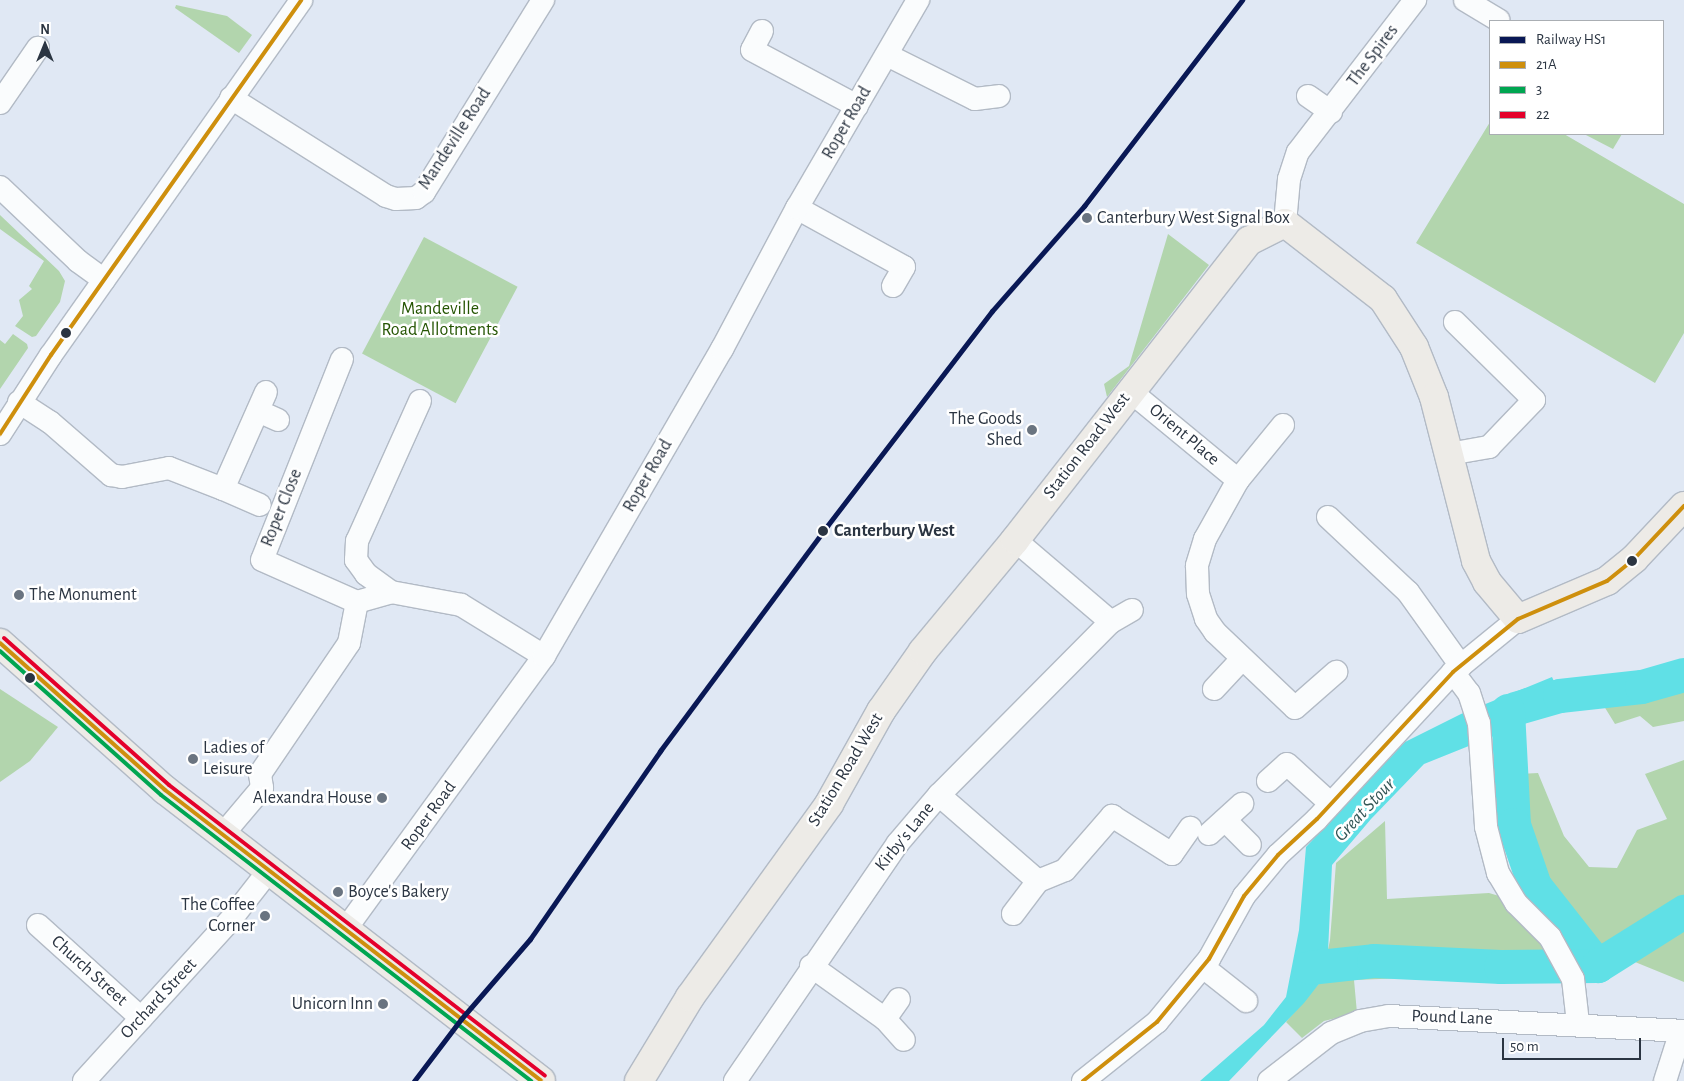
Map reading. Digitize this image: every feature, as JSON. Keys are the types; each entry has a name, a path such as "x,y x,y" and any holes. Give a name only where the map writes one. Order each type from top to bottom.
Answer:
{"main road":[{"name":"Station Road West","path":"639,1081 690,997 828,804 881,711 912,666 973,587 1015,540 1249,240 1285,223"},
{"path":"1285,223 1383,299 1414,347 1434,397 1476,561 1487,582 1518,619 1607,581 1634,559 1684,506"},
{"path":"0,643 165,790 224,833 344,930 541,1081"}],"street":[{"path":"0,434 104,280 301,0"},
{"name":"Mandeville Road","path":"231,98 386,196 396,199 416,198 424,192 543,0"},
{"name":"Roper Road","path":"344,930 544,656 722,349 797,208 918,0"},
{"name":"The Spires","path":"1285,223 1288,179 1298,152 1331,112 1416,0"},
{"path":"1465,0 1498,20"},
{"path":"762,31 752,50 857,106"},
{"path":"0,103 38,48"},
{"path":"887,55 975,99 999,96"},
{"path":"1308,96 1331,112"},
{"path":"0,187 78,261 104,280"},
{"path":"797,208 904,267 893,286"},
{"path":"1449,454 1489,447 1534,400 1455,322"},
{"name":"Roper Close","path":"342,359 262,560 357,602"},
{"name":"Orient Place","path":"1130,391 1238,480"},
{"path":"420,401 357,541 356,560 366,574 392,592 461,605 544,656"},
{"path":"20,402 50,422 111,475 122,477 169,468 260,505"},
{"path":"223,489 262,402 278,420"},
{"path":"1283,425 1238,480 1205,538 1197,580 1206,618 1242,659 1295,708 1336,672"},
{"path":"1328,517 1408,592 1457,669 1469,693 1474,705 1482,748 1486,827 1498,873 1516,903 1550,938 1573,979 1578,1023"},
{"path":"1015,540 1110,622"},
{"path":"224,833 262,788 260,774 349,643 357,602 392,592"},
{"name":"Kirby's Lane","path":"735,1081 811,966 898,843 939,795 1110,622 1132,610"},
{"path":"1083,1081 1157,1022 1203,967 1244,896 1260,855 1331,804 1457,669 1518,619"},
{"path":"1214,689 1242,659"},
{"path":"1268,781 1287,764 1331,804"},
{"path":"939,795 1038,880"},
{"path":"1013,914 1038,880 1065,870 1112,816 1172,854 1242,804"},
{"path":"1208,827 1260,855"},
{"name":"Orchard Street","path":"84,1081 228,923 270,869"},
{"name":"Church Street","path":"38,925 141,1018"},
{"path":"811,966 885,1019 904,1040"},
{"path":"1203,967 1246,1002"},
{"path":"885,1019 899,999"},
{"name":"Pound Lane","path":"1269,1081 1320,1039 1360,1021 1389,1016 1578,1023 1683,1031"},
{"path":"1664,1081 1683,1031"}],"green space":[{"path":"176,5 227,16 252,35 239,53 175,8"},
{"path":"1489,124 1489,135 1566,135 1684,204 1684,333 1655,383 1416,243"},
{"path":"1586,135 1621,135 1613,149"},
{"path":"0,215 59,271 65,281 60,302 36,336 32,337 15,326 23,316 19,300 32,289 29,286 44,261 0,229"},
{"path":"1168,234 1209,265 1107,397 1104,384 1129,366"},
{"name":"Mandeville Road Allotments","path":"424,237 518,287 456,403 362,354"},
{"path":"13,334 27,344 28,348 0,389 0,340 5,344"},
{"path":"1684,684 1684,721 1653,727 1640,716 1615,724 1599,698 1658,692"},
{"path":"0,689 58,727 30,761 0,782"},
{"path":"1684,760 1684,982 1591,944 1554,902 1535,868 1520,824 1516,774 1538,773 1564,836 1589,867 1617,868 1637,830 1667,819 1645,774"},
{"path":"1385,821 1387,899 1489,893 1506,898 1548,937 1559,972 1354,980 1357,1013 1324,1021 1302,1038 1286,1022 1322,980 1330,940 1336,863"}],"water":[{"path":"1552,677 1566,707 1424,764 1371,819 1332,865 1328,952 1322,980 1304,1003 1229,1081 1200,1081 1264,1025 1286,997 1299,930 1306,847 1405,742 1461,714"}],"waterway":[{"name":"Great Stour","path":"1515,709 1560,696 1642,687 1684,675"},
{"name":"Great Stour","path":"1508,711 1514,825 1535,886 1598,966"},
{"name":"Great Stour","path":"1310,968 1374,961 1501,967 1598,966 1684,912"}],"rail line":[{"name":"HS1","path":"414,1081 461,1019 530,939 660,751 827,526 992,311 1084,206 1242,0"}],"transit line":[{"name":"21A","path":"0,434 51,355 301,0"},
{"name":"21A","path":"1083,1081 1157,1022 1209,959 1244,896 1278,855 1317,819 1453,672 1518,619 1607,581 1634,559 1684,506"},
{"name":"22","path":"4,638 169,785 545,1076"},
{"name":"21A","path":"0,643 165,790 541,1081"},
{"name":"3","path":"0,651 161,795 531,1081"}],"place":[{"name":"Canterbury West Signal Box","path":"1087,218"},
{"name":"The Goods Shed","path":"1032,430"},
{"name":"Canterbury West","path":"823,531"},
{"name":"The Monument","path":"19,595"},
{"name":"Ladies of Leisure","path":"193,759"},
{"name":"Alexandra House","path":"382,798"},
{"name":"Boyce's Bakery","path":"338,892"},
{"name":"The Coffee Corner","path":"265,916"},
{"name":"Unicorn Inn","path":"383,1004"}]}
